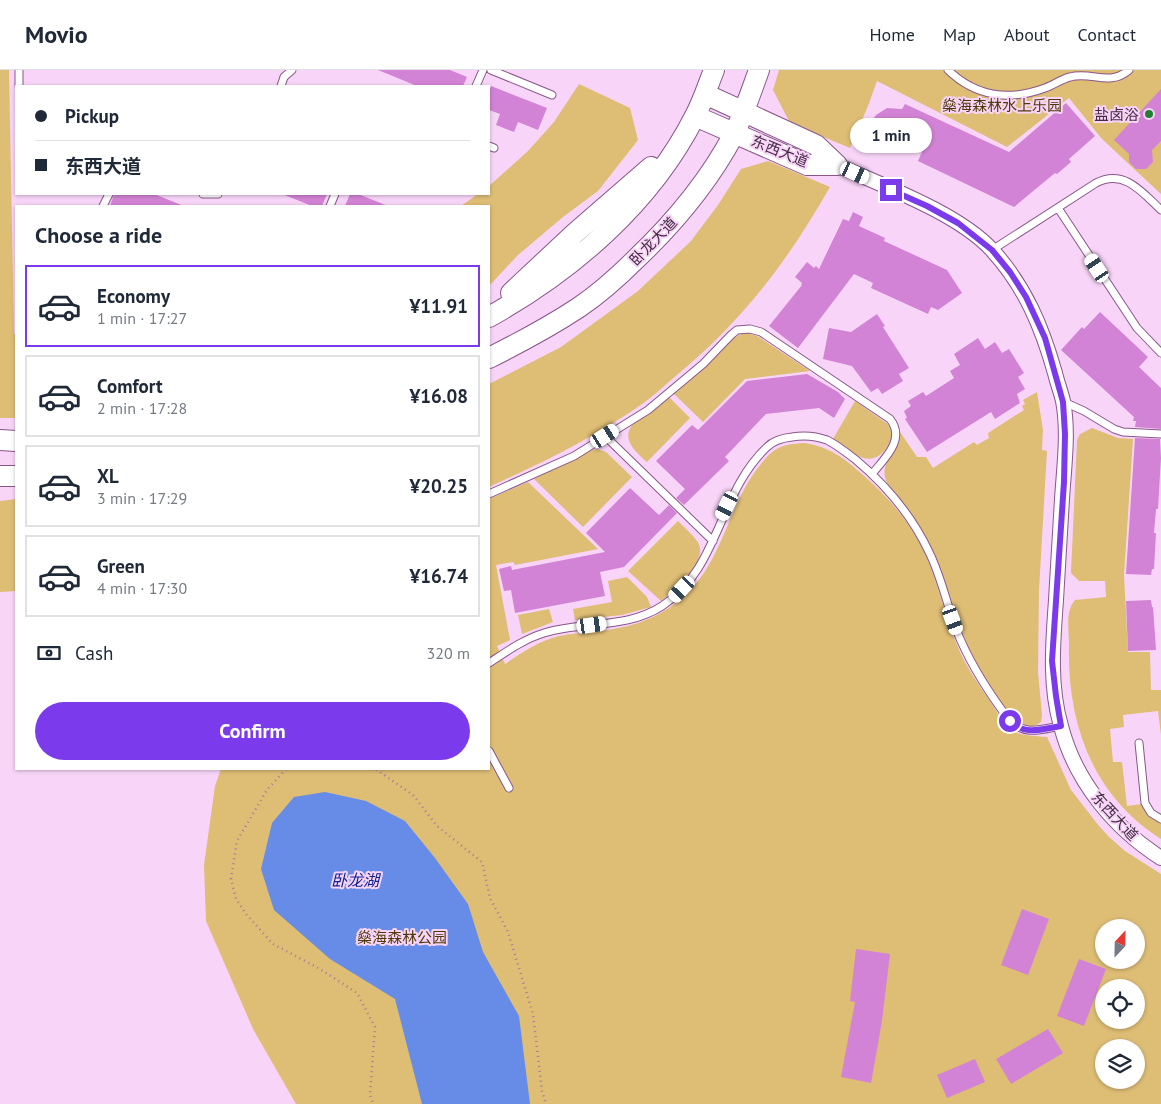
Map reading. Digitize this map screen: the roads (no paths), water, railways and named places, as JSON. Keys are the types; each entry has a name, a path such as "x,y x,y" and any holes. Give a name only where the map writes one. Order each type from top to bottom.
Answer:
{"main road":[{"path":"490,315 575,233 678,145 695,116 714,70"},
{"name":"卧龙大道","path":"490,358 532,337 580,307 618,277 660,237 694,197 734,133 759,70"},
{"path":"705,94 816,145 837,165"},
{"name":"东西大道","path":"695,116 807,165 837,165"},
{"path":"0,440 15,441"},
{"path":"0,476 15,476"}],"street":[{"name":"东西大道","path":"837,165 927,206 958,223 992,250 1010,272 1026,297 1045,338 1063,402 1065,434 1064,482 1052,661 1061,726 1074,762 1095,797 1118,824 1147,849 1161,858"}],"lane":[{"path":"19,70 19,85"},
{"path":"281,85 284,78 292,70"},
{"path":"476,85 483,70"},
{"path":"491,70 552,95"},
{"path":"948,70 963,83 977,90 1005,95 1033,92 1070,77 1080,75 1111,79 1120,77 1129,70"},
{"path":"992,250 1096,182 1109,178 1127,180 1161,210"},
{"path":"1058,208 1137,328 1161,353"},
{"path":"490,494 574,456 648,410 703,364 737,330 750,328 761,332 890,419 896,430 896,441 872,474"},
{"path":"1063,402 1123,432 1161,434"},
{"path":"605,436 713,541"},
{"path":"490,662 545,632 615,622 647,614 674,597 699,569 732,496 751,464 773,442 782,438 811,436 827,440 842,450 872,474 898,502 920,534 938,574 960,639 982,683 1015,726 1026,731 1061,726"},
{"path":"1139,743 1145,803 1151,813 1161,819"},
{"path":"490,752 509,788"}],"water":[{"name":"卧龙湖","path":"325,792 366,801 405,821 435,858 468,904 483,952 519,1016 530,1104 422,1104 395,999 330,959 274,910 261,869 272,823 294,797"}],"place":[{"name":"盐卤浴","path":"1149,114"}],"park label":[{"name":"燊海森林水上乐园","path":"1002,105"},
{"name":"燊海森林公园","path":"402,937"}]}
